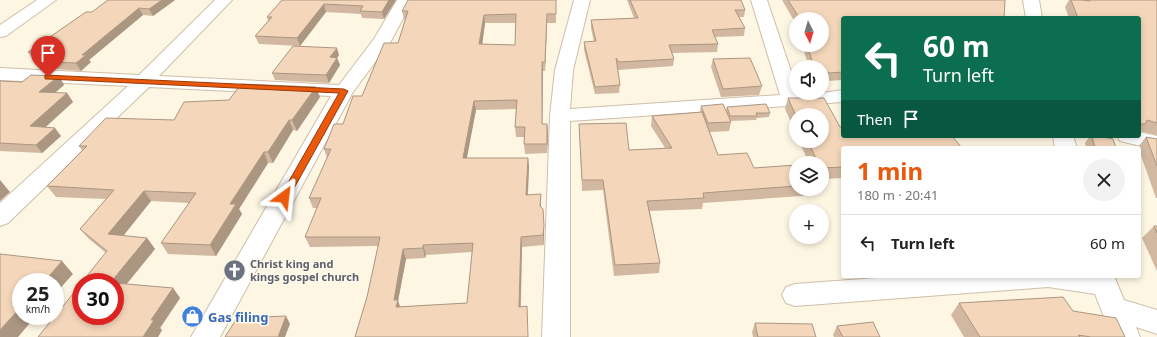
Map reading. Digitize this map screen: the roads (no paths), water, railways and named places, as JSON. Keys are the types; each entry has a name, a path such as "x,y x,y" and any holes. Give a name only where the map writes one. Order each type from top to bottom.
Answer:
{"street":[{"path":"0,32 48,0"},
{"path":"0,217 143,82 224,0"},
{"path":"204,337 344,91 382,41 405,0"},
{"path":"556,337 560,116 564,70 582,0"},
{"path":"759,0 789,94"},
{"path":"1031,0 1034,16"},
{"path":"0,74 344,91"},
{"path":"829,97 841,96"},
{"path":"560,116 791,100"},
{"path":"1136,138 1157,143"},
{"path":"795,295 1021,278"},
{"path":"1076,278 1103,280 1126,337"},
{"path":"1115,309 1157,322"}],"place":[{"name":"Christ king and kings gospel church","path":"234,270"},
{"name":"Gas filing","path":"193,317"}]}
